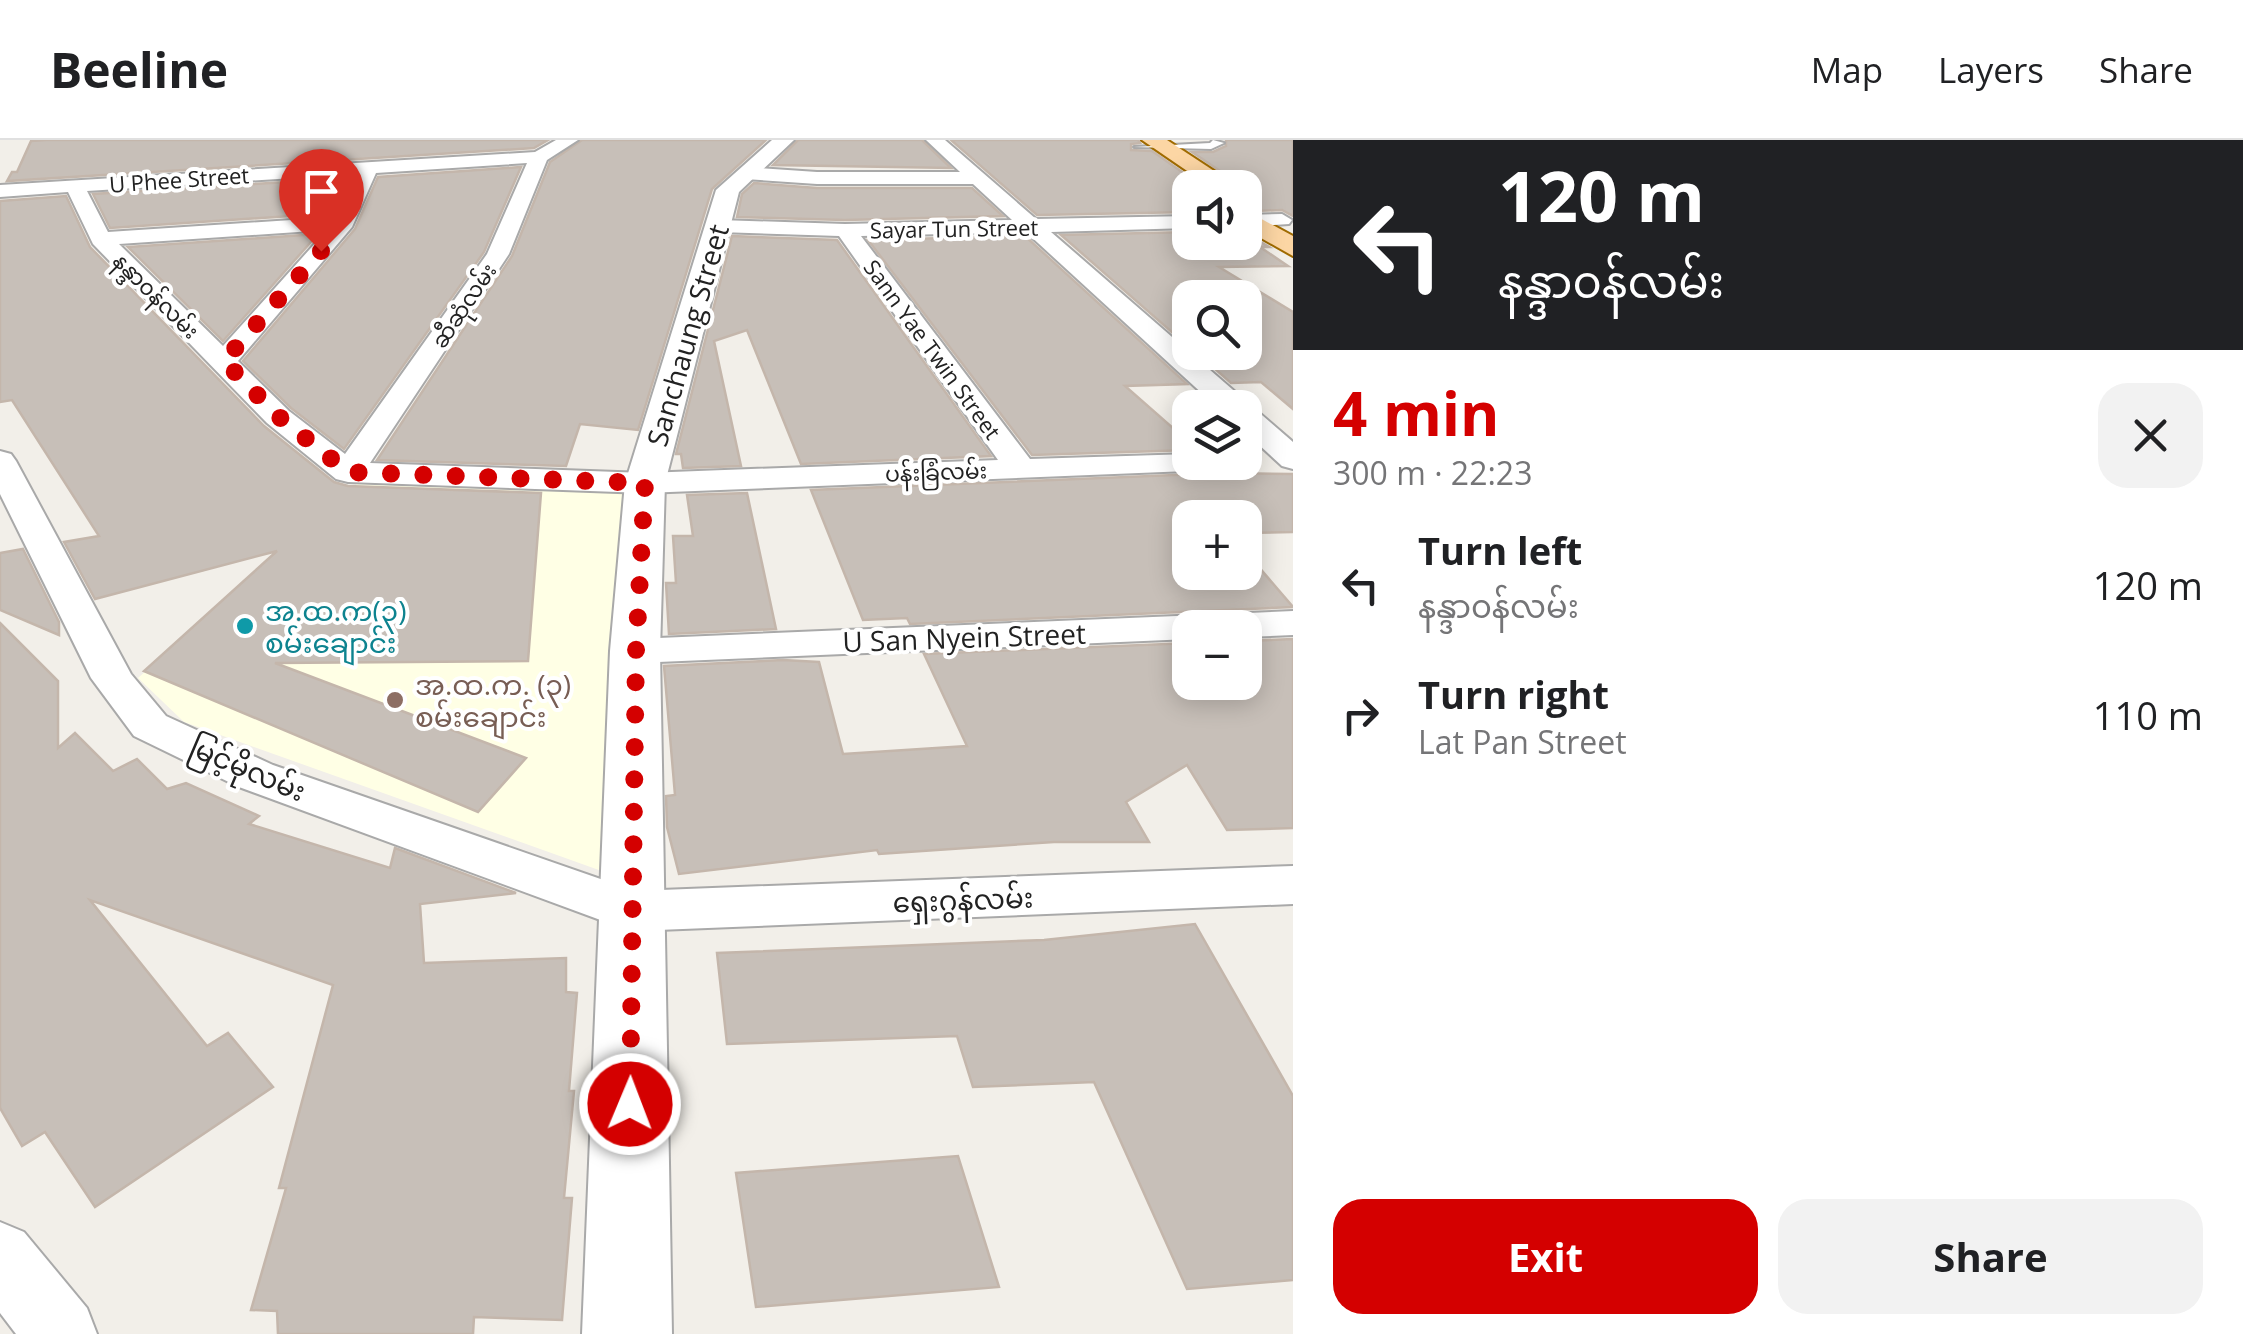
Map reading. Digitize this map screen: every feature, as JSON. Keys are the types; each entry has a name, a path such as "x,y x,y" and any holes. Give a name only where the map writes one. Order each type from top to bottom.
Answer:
{"main road":[{"path":"1145,144 1177,170"},
{"path":"1145,144 1195,170"},
{"path":"1262,222 1287,234"}],"street":[{"path":"538,156 569,140"},
{"name":"Sanchaung Street","path":"626,1334 636,651 645,483 728,190 784,140"},
{"path":"935,140 1216,390"},
{"name":"U Phee Street","path":"0,191 538,156"},
{"name":"ဆီဆုံလမ်း","path":"348,472 498,254 538,156"},
{"path":"224,361 345,224 369,167"},
{"path":"745,173 817,178 978,178"},
{"name":"နန္ဒာ၀န်လမ်း","path":"76,186 101,239 278,416 348,472"},
{"name":"Sayar Tun Street","path":"719,226 845,230 1172,222"},
{"path":"101,239 345,224"},
{"name":"Sann Yae Twin Street","path":"845,230 1020,468"},
{"path":"1262,432 1293,460"},
{"path":"1262,461 1293,460"},
{"name":"မြင့်မိုလမ်း","path":"0,461 112,678 150,726 256,776 634,912"},
{"name":"ပန်းခြံလမ်း","path":"645,483 1172,464"},
{"path":"348,472 645,483"},
{"name":"U San Nyein Street","path":"636,651 1293,623"},
{"name":"ရှေးဂွန်လမ်း","path":"634,912 1293,886"},
{"path":"0,1256 61,1334"}],"lane":[{"path":"1145,144 1211,146 1220,144 1216,140"}],"shaded area":[{"name":"အ.ထ.က. (၃) စမ်းချောင်း","path":"360,481 635,491 624,879 184,722 138,678"}],"building":[{"path":"548,140 534,148 7,181 12,172 17,172 31,141"},
{"path":"582,140 766,140 712,189 638,430 580,424 566,466 377,460 512,256 550,162"},
{"path":"798,140 922,140 951,168 773,165"},
{"path":"951,140 1138,140 1140,143 1131,144 1131,150 1152,151 1179,170 1172,170 1172,212 1037,215"},
{"path":"1226,140 1293,140 1293,216 1282,210 1262,211 1262,170 1218,170 1192,152 1213,152 1226,146"},
{"path":"521,167 484,252 344,449 291,408 243,361 355,229 378,177"},
{"path":"351,178 335,213 110,228 93,194"},
{"path":"754,183 817,188 972,188 1003,216 845,220 737,217 742,194"},
{"path":"66,196 90,247 264,426 334,482 348,486 541,493 528,661 275,663 526,758 478,812 144,671 277,551 95,599 64,542 99,536 12,400 0,402 0,201"},
{"path":"1172,232 1172,260 1262,260 1262,248 1288,266 1219,267 1240,280 1172,280 1172,332 1061,235"},
{"path":"318,234 223,341 128,247"},
{"path":"732,236 837,240 991,456 801,464 747,330 714,341 741,466 683,468 681,454 676,454"},
{"path":"1025,236 1187,384 1125,386 1172,427 1172,451 1032,455 868,240"},
{"path":"1262,293 1293,312 1293,409 1261,382 1231,383 1216,370 1262,370"},
{"path":"1262,474 1293,474 1293,532 1262,533 1262,500 1172,500 1172,590 1262,590 1262,571 1293,607 910,624 907,618 863,620 811,490 1172,475 1172,480 1262,480"},
{"path":"747,493 776,629 669,634 666,583 676,583 673,536 693,536 687,495"},
{"path":"23,549 59,622 59,635 0,610 0,553"},
{"path":"0,623 58,681 58,748 75,733 113,771 137,759 167,789 186,783 259,816 249,824 390,868 395,848 516,893 420,904 424,963 566,958 566,992 577,993 569,1091 574,1091 564,1198 572,1198 562,1320 474,1317 473,1334 278,1334 277,1311 251,1310 286,1188 279,1188 333,985 90,900 207,1046 228,1033 273,1087 95,1207 45,1132 22,1146 0,1108"},
{"path":"1293,639 1293,828 1227,830 1187,765 1126,802 1149,842 1054,842 879,854 877,850 679,874 667,827 666,796 675,795 664,666 819,662 843,754 967,746 924,654 1172,644 1172,700 1262,700 1262,640"},
{"path":"1195,924 1293,1096 1293,1280 1187,1289 1094,1082 973,1087 957,1036 727,1044 717,953 1044,940"},
{"path":"958,1156 999,1287 756,1307 736,1173"}],"place":[{"name":"အ.ထ.က(၃) စမ်းချောင်း","path":"245,626"},
{"name":"အ.ထ.က. (၃) စမ်းချောင်း","path":"395,700"}],"route":[{"path":"321,251 224,361 278,416 348,472 645,483 636,651 630,1104"}]}
